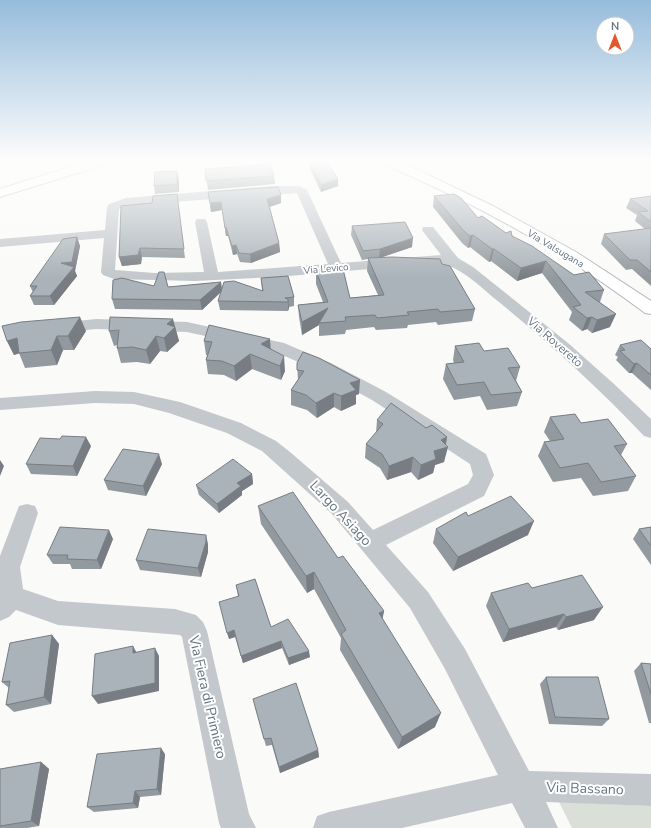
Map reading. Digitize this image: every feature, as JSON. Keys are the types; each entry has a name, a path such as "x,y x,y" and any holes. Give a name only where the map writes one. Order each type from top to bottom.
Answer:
{"main road":[{"name":"Via Valsugana","path":"472,201 540,238 610,280 651,309"}],"street":[{"path":"0,243 110,234 112,207 126,202 142,201"},
{"path":"307,201 336,267"},
{"path":"201,222 212,276"},
{"name":"Via Rovereto","path":"428,230 446,260 468,270 548,335 634,413 651,431"},
{"name":"Via Levico","path":"110,234 108,272 114,276 212,276 267,274 336,267 446,260"},
{"path":"41,329 96,324 187,327 278,347 324,367 379,396 479,460 484,475 476,490 370,542"},
{"name":"Largo Asiago","path":"0,404 94,396 134,398 208,418 239,430 269,446 340,508 419,600 455,659 542,828"},
{"name":"Via Fiera di Primiero","path":"27,513 8,567 6,603 58,613 175,621 187,624 194,631 236,823 240,828"},
{"path":"329,828 520,786"},
{"name":"Via Bassano","path":"520,786 651,790"}],"shaded area":[{"path":"559,802 651,806 651,828 572,828"}],"building":[{"path":"152,201 178,201 184,249 140,248 138,255 119,257 121,206 152,203"},
{"path":"210,201 267,201 279,243 250,254 239,253 236,245 232,246 226,227 225,228 221,202 210,203"},
{"path":"438,201 463,201 478,218 482,216 506,233 511,231 512,236 532,246 574,275 589,272 604,290 585,292 616,314 597,320 592,317 587,318 573,307 581,305 546,261 521,268 473,235 470,236"},
{"path":"632,201 651,201 651,222 638,212 648,211"},
{"path":"405,222 413,238 380,249 363,251 352,226"},
{"path":"651,228 651,272 637,260 630,260 604,234"},
{"path":"77,237 72,262 61,263 74,267 50,296 30,296 37,286 30,286 63,239"},
{"path":"392,257 440,259 442,264 450,266 475,309 440,312 438,309 407,312 409,315 377,318 375,315 345,317 346,321 319,323 328,308 302,322 298,305 328,302 316,271 326,267 343,269 350,298 384,295 368,258"},
{"path":"159,272 164,272 168,287 221,282 200,300 112,299 113,280 122,278 154,286"},
{"path":"288,276 294,297 285,298 288,299 288,302 218,301 224,282 234,281 263,291 261,278"},
{"path":"80,317 68,336 57,336 51,350 19,353 17,338 7,341 2,326 21,322"},
{"path":"110,317 173,319 167,324 175,327 164,338 156,336 146,350 132,347 117,348 119,330 109,331"},
{"path":"209,325 270,339 261,344 284,356 280,366 250,354 234,366 222,361 206,360 212,342 204,341"},
{"path":"641,340 651,349 651,375 637,363 634,364 620,351 625,350 620,345"},
{"path":"479,343 484,351 508,348 520,367 508,368 522,392 491,395 484,382 457,385 446,364 464,362 455,346"},
{"path":"303,352 319,358 360,380 350,383 356,390 341,396 334,393 316,403 306,395 291,390 304,371 297,370 297,363"},
{"path":"391,403 426,428 432,425 447,437 441,440 448,447 434,451 436,459 421,465 413,457 389,466 382,454 366,444 383,424 377,420"},
{"path":"575,414 581,423 608,419 627,444 614,446 636,476 601,482 588,463 560,468 544,442 564,439 550,417"},
{"path":"62,436 86,437 73,466 26,464 40,438 60,439"},
{"path":"123,449 159,454 143,486 104,480"},
{"path":"233,459 252,474 237,483 241,486 217,504 196,485"},
{"path":"293,492 338,558 343,556 384,611 379,613 441,713 402,737 341,634 346,630 314,572 306,576 258,506"},
{"path":"511,496 534,521 458,557 436,529 466,512 468,516"},
{"path":"60,527 109,530 97,560 67,559 68,555 47,555"},
{"path":"651,527 651,546 639,529"},
{"path":"148,529 206,535 206,542 198,568 136,560"},
{"path":"582,575 603,607 566,617 564,614 509,629 491,593 528,583 532,588"},
{"path":"255,579 271,627 288,619 309,651 288,658 281,641 241,656 234,630 227,633 219,602 239,596 236,585"},
{"path":"52,635 44,697 6,705 10,681 2,682 10,643"},
{"path":"133,646 133,653 155,648 155,683 92,696 95,654"},
{"path":"641,663 651,664 651,694"},
{"path":"546,677 598,677 609,719 555,717"},
{"path":"296,683 318,750 279,767 271,738 264,739 253,699"},
{"path":"161,748 157,789 135,791 133,803 87,807 97,754"},
{"path":"41,762 31,821 0,826 0,769"}]}
